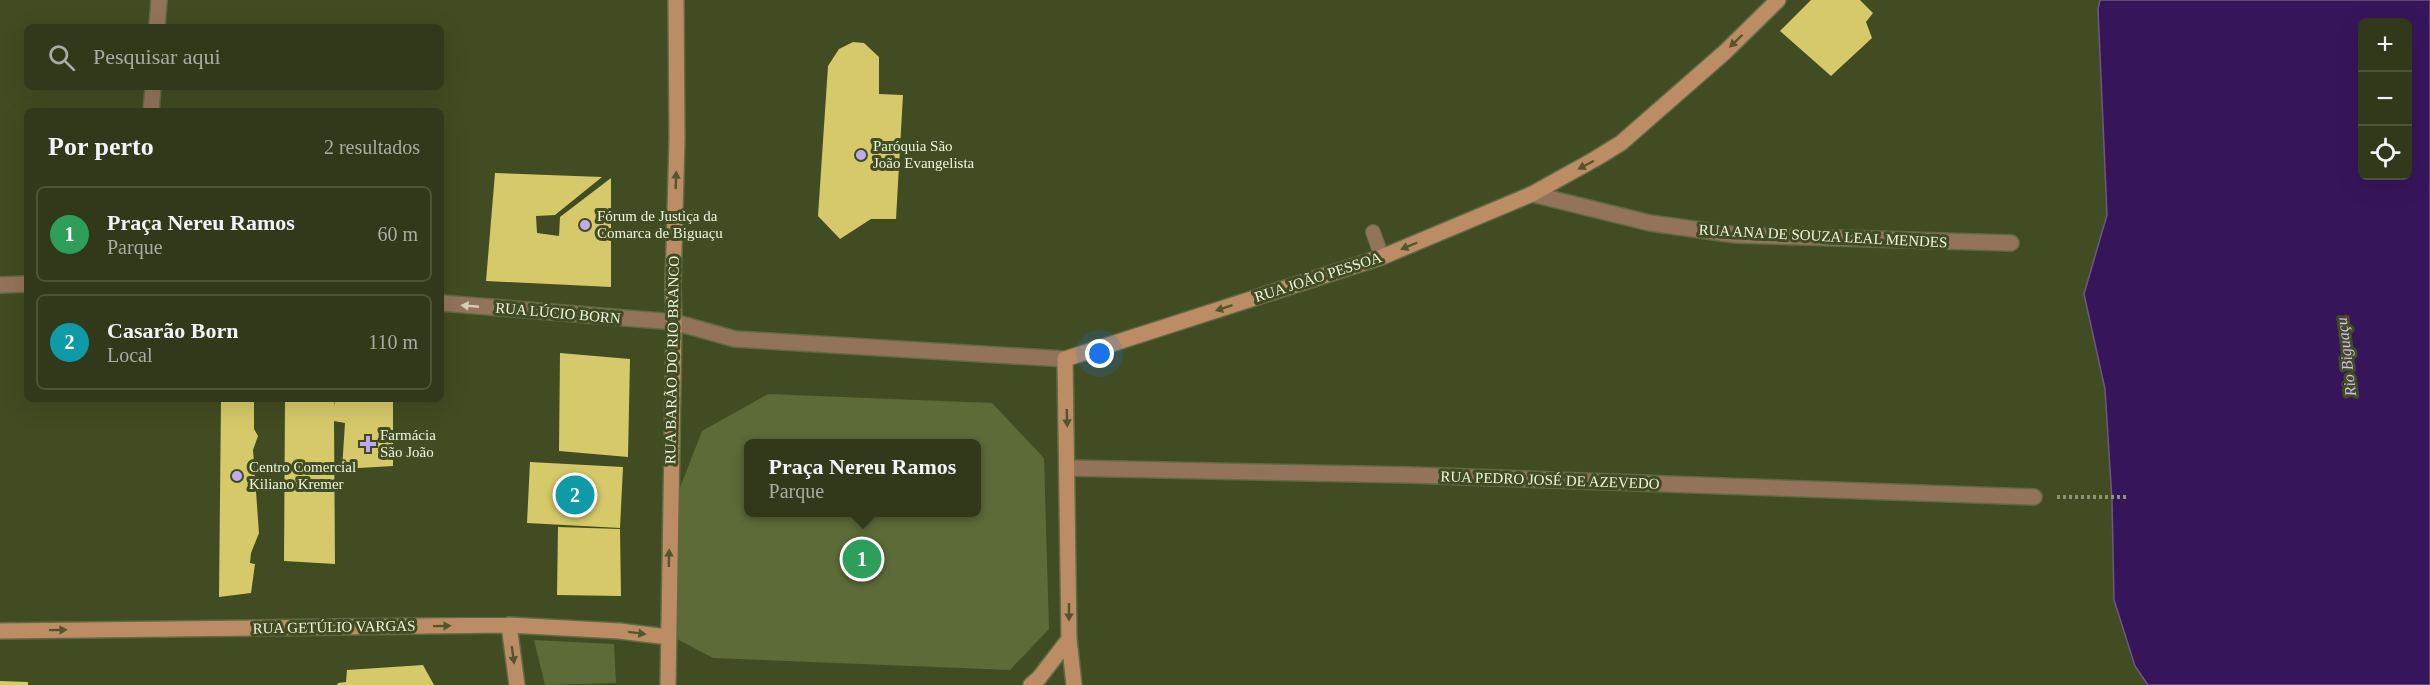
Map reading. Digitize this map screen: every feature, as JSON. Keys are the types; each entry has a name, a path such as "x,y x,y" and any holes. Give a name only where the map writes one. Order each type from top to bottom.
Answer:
{"main road":[{"name":"RUA BARÃO DO RIO BRANCO","path":"668,685 677,139 676,0"},
{"name":"RUA JOÃO PESSOA","path":"1065,359 1382,257 1532,194 1621,143 1725,52 1778,0"},
{"path":"1065,359 1069,639 1074,685"},
{"path":"509,625 517,685"},
{"name":"RUA GETÚLIO VARGAS","path":"0,631 509,625 619,631 668,637"},
{"path":"1031,685 1069,639"}],"street":[{"path":"157,24 159,0"},
{"path":"151,108 153,90"},
{"name":"RUA ANA DE SOUZA LEAL MENDES","path":"1532,194 1650,224 1736,235 2010,243"},
{"path":"0,285 24,284"},
{"name":"RUA LÚCIO BORN","path":"444,303 674,322 735,339 1065,359"},
{"name":"RUA PEDRO JOSÉ DE AZEVEDO","path":"1067,468 1410,475 2034,497"}],"lane":[{"path":"1373,232 1382,257"}],"path":[{"path":"2084,497 2128,497"}],"green space":[{"path":"768,394 992,403 1044,458 1049,629 1010,670 713,658 675,638 679,490 702,431"},
{"path":"534,640 614,644 616,683 545,685"}],"water":[{"name":"Rio Biguaçu","path":"2100,0 2430,0 2430,685 2148,685 2135,666 2114,600 2112,500 2105,389 2084,294 2107,215 2098,9"}],"building":[{"path":"1811,0 1860,0 1873,13 1866,22 1872,38 1831,76 1780,31"},
{"name":"Paróquia São João Evangelista","path":"853,42 864,43 879,57 879,94 903,95 896,219 871,219 840,239 818,216 828,66 839,49"},
{"name":"Fórum de Justiça da Comarca de Biguaçu","path":"495,173 602,177 555,215 536,216 537,233 559,236 560,217 611,178 611,287 486,281"},
{"path":"560,353 630,359 628,457 559,451"},
{"name":"Centro Comercial Kiliano Kremer","path":"221,402 254,402 254,429 258,436 253,450 259,533 251,553 250,563 255,564 251,593 219,597"},
{"path":"285,402 334,402 334,406 335,402 393,402 393,466 342,469 345,423 334,421 335,564 284,561"},
{"path":"530,462 623,467 620,528 527,523"},
{"path":"558,527 620,529 621,596 557,595"},
{"path":"423,665 434,685 337,685 346,682 347,670"},
{"path":"0,681 28,682 28,685 0,685"}],"place":[{"name":"Paróquia São João Evangelista","path":"861,155"},
{"name":"Fórum de Justiça da Comarca de Biguaçu","path":"585,225"},
{"name":"Farmácia São João","path":"368,444"},
{"name":"Centro Comercial Kiliano Kremer","path":"237,476"},
{"name":"Casarão Born","path":"575,495"},
{"name":"Praça Nereu Ramos","path":"862,559"}]}
